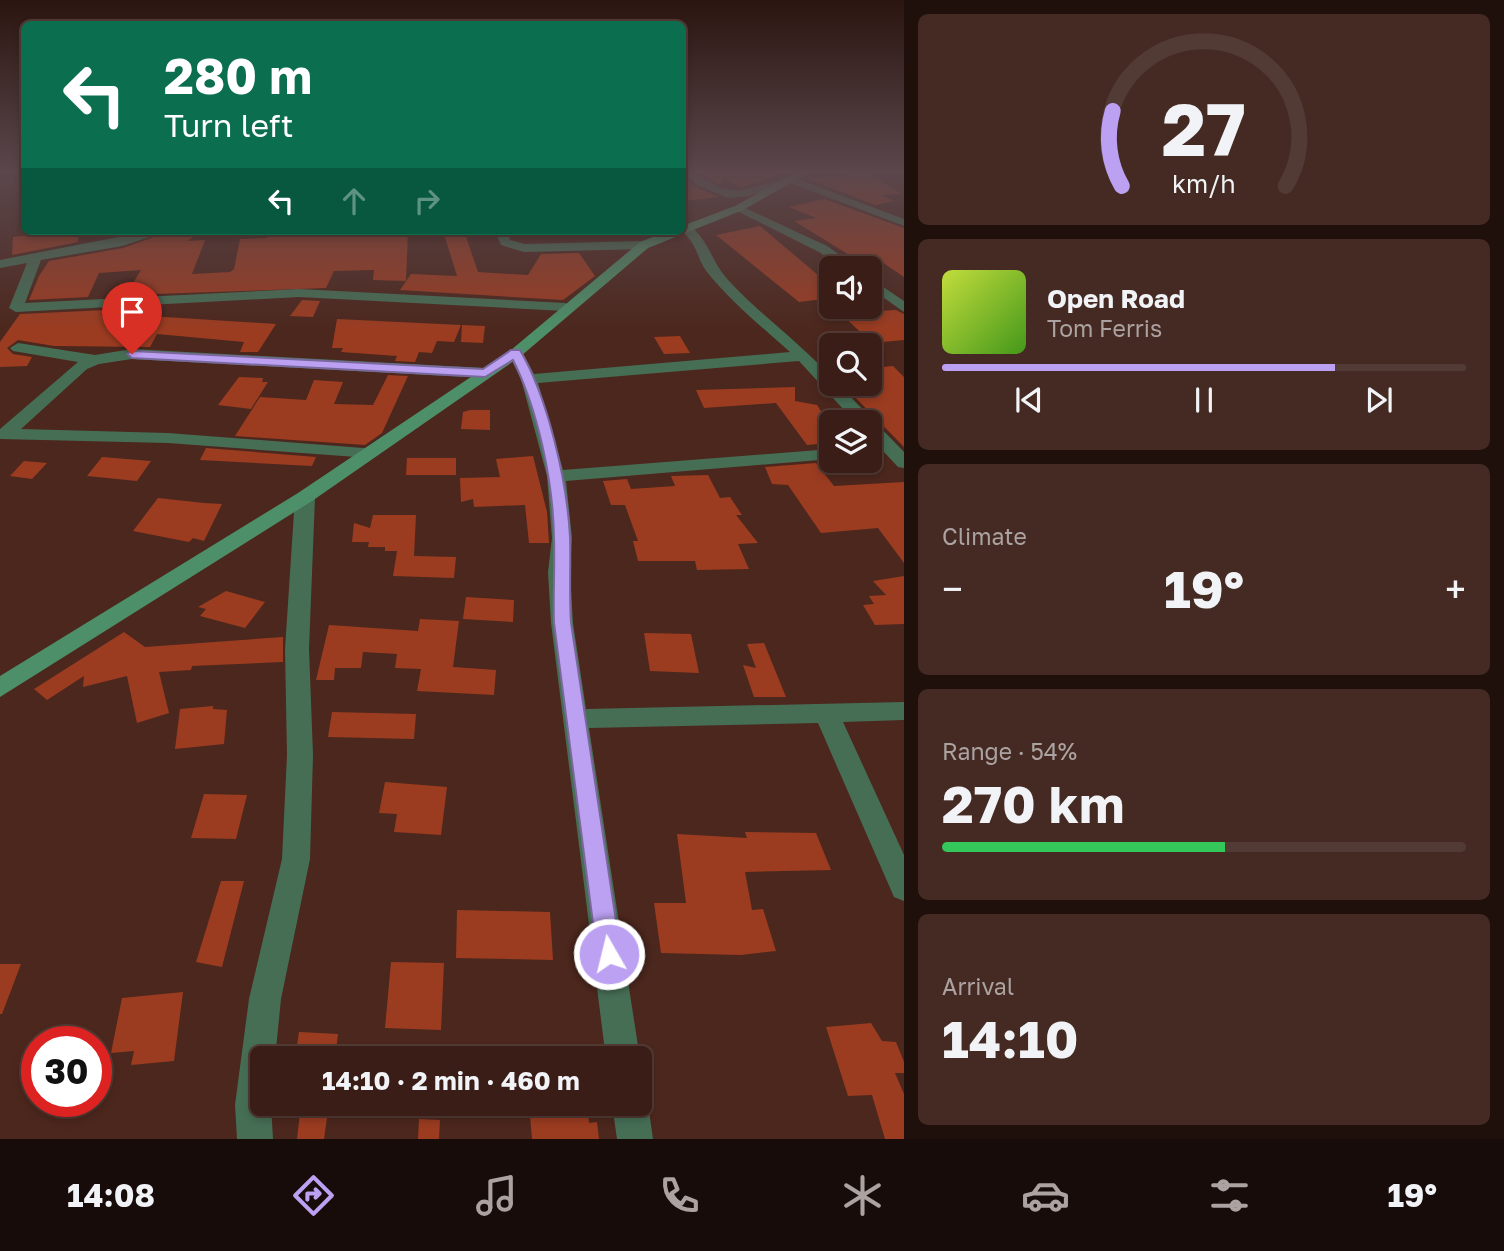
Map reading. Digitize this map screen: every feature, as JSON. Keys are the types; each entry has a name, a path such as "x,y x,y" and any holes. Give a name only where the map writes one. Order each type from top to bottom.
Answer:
{"street":[{"path":"774,225 834,256"},
{"path":"686,233 701,242 710,267 726,286 803,356 854,410"},
{"path":"0,264 144,235"},
{"path":"502,235 505,242 524,248 639,245 668,235"},
{"path":"630,235 639,245"},
{"path":"0,688 306,497 516,353 565,307 639,245"},
{"path":"35,259 16,308 299,293 565,307"},
{"path":"882,292 904,309"},
{"path":"18,348 95,360"},
{"path":"516,353 529,379 556,476 562,538 559,572 562,623 621,1046"},
{"path":"3,434 82,366 95,360 132,354 485,373"},
{"path":"529,379 803,356"},
{"path":"3,434 168,439 370,453"},
{"path":"888,447 904,463"},
{"path":"556,476 819,455"},
{"path":"255,1139 253,1105 264,999 296,859 300,755 297,649 306,497"},
{"path":"576,719 904,711"},
{"path":"826,713 904,888"},
{"path":"632,1116 635,1139"}],"building":[{"path":"801,225 896,225 904,228 904,277 882,262 882,256 851,256"},
{"path":"760,226 819,276 819,300 799,302 716,235"},
{"path":"78,235 78,242 12,255 13,237"},
{"path":"160,235 197,235 187,241 205,240 192,274 230,272 234,269 240,239 267,238 267,235 408,235 406,281 373,280 374,270 334,271 326,288 126,295 141,270 99,273 88,297 29,300 49,261 123,248"},
{"path":"444,235 465,235 478,272 528,275 541,254 579,253 595,276 563,300 400,290 411,274 457,276"},
{"path":"302,300 320,301 313,317 290,316"},
{"path":"149,308 149,316 276,324 258,352 240,352 244,342 157,334 150,347 54,346 18,340 7,348 13,354 32,357 27,366 0,367 0,342 20,314"},
{"path":"896,310 904,314 904,340 882,342 882,333 861,333 846,319 882,319 882,311"},
{"path":"337,319 461,325 454,342 437,341 432,353 419,352 415,362 395,361 397,356 341,352 343,348 332,348"},
{"path":"462,325 485,326 483,343 461,342"},
{"path":"680,336 690,353 664,354 654,337"},
{"path":"893,366 904,377 904,447 882,425 882,410 868,410 854,396 882,396 882,367"},
{"path":"388,375 408,376 382,433 365,445 235,436 260,397 306,400 314,380 343,382 334,404 373,405"},
{"path":"239,377 263,378 262,382 268,382 251,409 218,405"},
{"path":"795,387 795,401 817,405 820,410 819,444 807,445 776,403 704,408 696,390"},
{"path":"490,410 490,430 461,429 463,412"},
{"path":"206,448 316,457 312,466 200,460"},
{"path":"533,456 547,512 549,543 529,543 525,505 474,507 473,499 461,502 460,478 500,477 496,459"},
{"path":"102,457 151,461 137,481 87,476"},
{"path":"407,458 456,458 456,475 406,475"},
{"path":"24,461 47,463 32,479 10,476"},
{"path":"816,463 819,473 824,473 834,486 904,482 904,563 878,528 821,533 788,485 772,484 765,467"},
{"path":"708,475 720,498 730,497 742,515 736,515 758,543 738,544 749,569 697,570 695,561 638,561 633,541 638,541 625,505 611,505 603,481 627,479 631,489 675,486 671,476"},
{"path":"158,498 222,504 204,541 193,538 189,542 133,531"},
{"path":"373,515 416,515 414,556 456,557 454,578 393,576 397,551 385,551 385,547 368,547 369,542 352,542 354,523 370,528"},
{"path":"904,576 904,624 875,625 863,605 874,604 869,596 886,595 873,581"},
{"path":"226,591 265,602 245,628 200,616 206,609 198,607"},
{"path":"466,597 514,600 513,622 463,619"},
{"path":"420,619 459,621 453,667 496,670 494,695 417,691 421,669 395,668 397,654 363,652 361,668 335,668 334,680 316,680 329,625 418,631"},
{"path":"124,632 145,647 283,637 283,662 192,666 191,670 159,672 169,713 137,723 127,676 83,687 84,676 47,700 34,689"},
{"path":"644,633 691,634 699,673 650,671"},
{"path":"764,643 786,697 754,697 743,665 756,668 747,644"},
{"path":"213,706 213,709 227,710 224,744 175,749 180,709"},
{"path":"332,712 416,714 414,739 328,737"},
{"path":"385,782 447,787 441,835 394,832 397,814 379,813"},
{"path":"204,794 247,795 236,839 191,838"},
{"path":"745,832 816,833 831,870 745,872 752,910 763,909 776,951 741,955 661,953 654,903 686,903 677,834 747,838"},
{"path":"221,881 244,881 222,967 196,962"},
{"path":"457,910 550,912 553,960 456,958"},
{"path":"391,962 444,963 441,1030 385,1028"},
{"path":"0,964 21,964 2,1014 0,1014"},
{"path":"183,992 174,1061 131,1065 134,1051 112,1053 122,998"},
{"path":"871,1023 882,1041 896,1042 904,1062 904,1073 895,1073 904,1094 904,1139 885,1139 872,1095 848,1096 826,1027"},
{"path":"299,1032 338,1034 337,1046 297,1046"},
{"path":"300,1116 327,1116 324,1139 297,1139"},
{"path":"530,1116 588,1116 589,1123 597,1122 599,1139 532,1139"},
{"path":"419,1119 440,1120 439,1139 418,1139"}],"route":[{"path":"132,354 485,373 516,353 529,379 556,476 562,538 559,572 562,623 609,954"}]}
